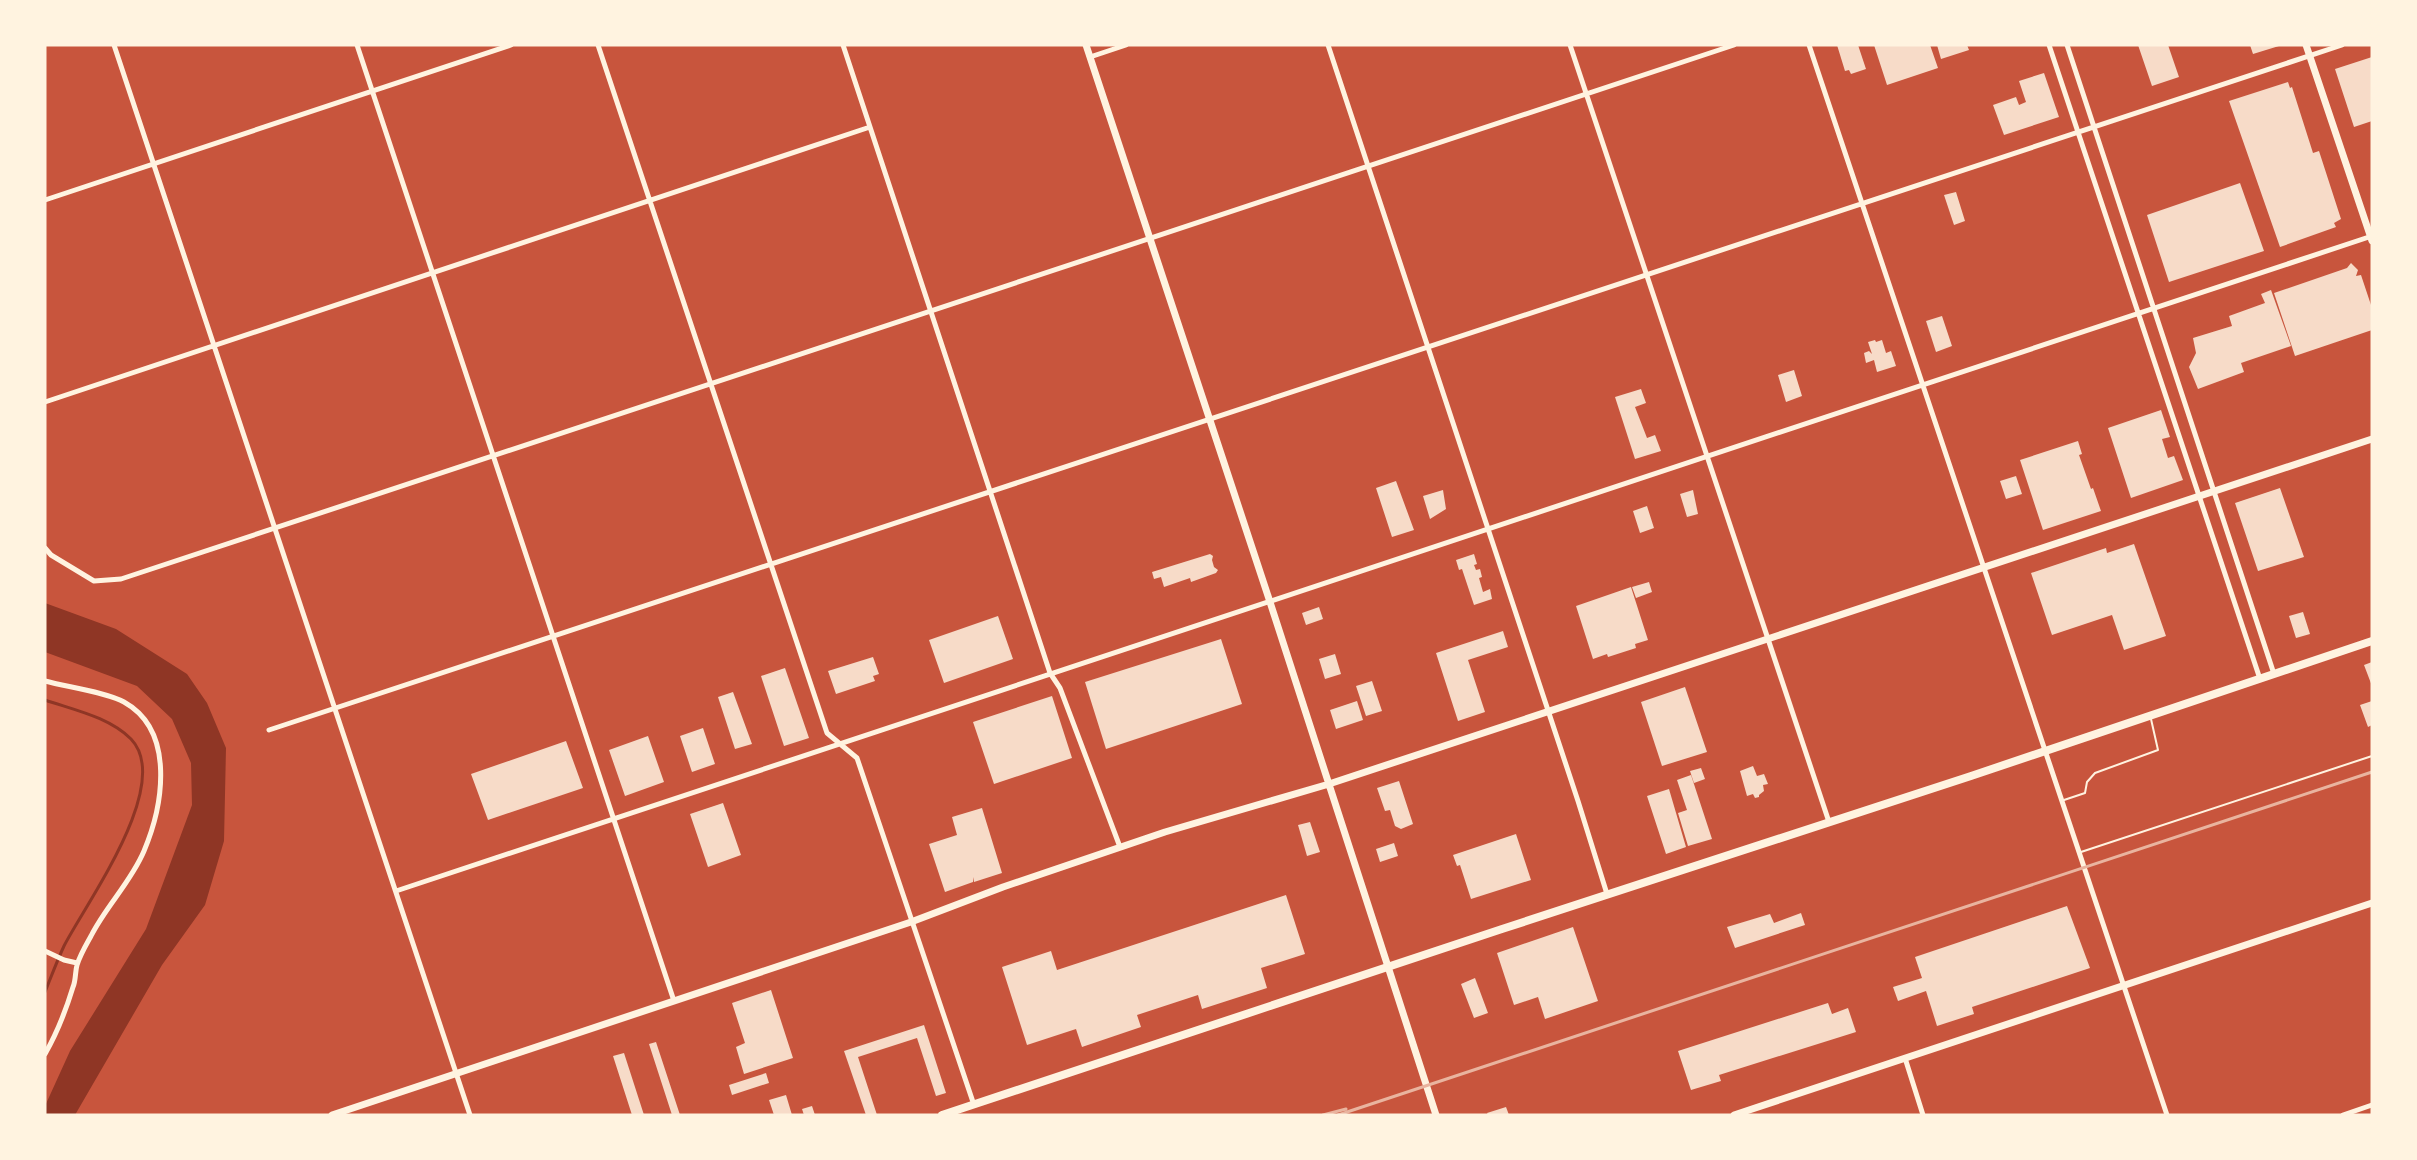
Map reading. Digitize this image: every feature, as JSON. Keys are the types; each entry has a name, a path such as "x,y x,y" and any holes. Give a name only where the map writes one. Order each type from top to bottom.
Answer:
{"main road":[{"path":"942,1115 2046,751 2372,641"}],"street":[{"path":"114,45 470,1115"},
{"path":"357,45 674,1001"},
{"path":"45,200 511,45"},
{"path":"598,45 827,733 857,758 974,1105"},
{"path":"843,45 1050,674 1060,688 1120,847"},
{"path":"1086,45 1436,1115"},
{"path":"1090,57 1126,45"},
{"path":"1328,45 1489,529 1607,894"},
{"path":"1570,45 1829,822"},
{"path":"45,548 51,555 94,581 107,582 121,579 1734,45"},
{"path":"1809,45 2167,1115"},
{"path":"2049,45 2260,679"},
{"path":"2067,45 2274,674"},
{"path":"396,891 2371,238 2306,45"},
{"path":"269,730 2342,45"},
{"path":"45,402 870,127"},
{"path":"332,1115 911,922 1003,887 1120,847 1329,784 2372,439"},
{"path":"45,681 127,703 145,721 155,741 160,758 161,783 158,803 144,852 123,889 92,933 77,963 69,1000 45,1054"},
{"path":"1734,1115 2372,903"},
{"path":"48,953 77,963"},
{"path":"1905,1058 1923,1115"},
{"path":"2343,1115 2372,1105"}],"lane":[{"path":"2061,801 2085,793 2087,782 2095,773 2158,750 2150,716"},
{"path":"2078,853 2372,756"}],"shaded area":[{"path":"45,603 116,629 187,674 207,703 226,748 224,841 205,905 162,965 75,1115 45,1115 45,1106 70,1051 146,929 192,805 191,763 172,719 137,686 45,652"}],"building":[{"path":"1837,45 1858,45 1866,69 1851,74 1849,70 1845,71"},
{"path":"1874,45 1930,45 1938,68 1887,85"},
{"path":"1937,45 1967,45 1969,50 1941,59"},
{"path":"2138,45 2168,45 2179,77 2152,86"},
{"path":"2250,45 2279,45 2279,46 2253,54"},
{"path":"2372,57 2372,121 2354,127 2335,69"},
{"path":"2044,73 2059,117 2004,135 1993,105 2016,97 2019,105 2026,102 2019,81"},
{"path":"2288,82 2290,88 2292,87 2313,153 2319,151 2341,219 2334,223 2336,227 2280,247 2229,101"},
{"path":"2240,183 2264,251 2169,282 2147,215"},
{"path":"1956,192 1965,221 1954,225 1944,195"},
{"path":"2351,263 2358,270 2356,276 2361,275 2372,308 2372,330 2295,356 2274,293 2347,268"},
{"path":"2271,290 2291,346 2241,363 2244,372 2198,389 2189,367 2196,353 2193,338 2232,326 2229,316 2265,303 2261,294"},
{"path":"1942,316 1952,346 1936,352 1926,321"},
{"path":"1875,340 1876,342 1882,340 1886,353 1891,351 1896,366 1877,372 1874,360 1866,363 1864,353 1869,351 1872,354 1868,342"},
{"path":"1794,370 1802,396 1786,402 1778,375"},
{"path":"1641,389 1646,403 1635,407 1647,438 1655,435 1661,451 1635,459 1615,397"},
{"path":"2161,410 2170,437 2162,439 2168,458 2174,456 2183,480 2131,498 2108,428"},
{"path":"2078,441 2082,454 2079,455 2101,511 2043,530 2020,460"},
{"path":"2016,476 2022,494 2006,499 2000,481"},
{"path":"1396,481 1414,530 1392,537 1376,488"},
{"path":"2280,488 2304,557 2258,571 2235,503"},
{"path":"1443,490 1446,509 1430,519 1423,496"},
{"path":"1693,490 1698,514 1687,517 1680,494"},
{"path":"1647,506 1654,528 1640,533 1633,511"},
{"path":"2134,544 2166,636 2124,650 2112,615 2052,635 2031,573 2106,548 2107,553"},
{"path":"1210,554 1213,556 1214,567 1218,570 1216,573 1191,582 1190,578 1164,587 1161,577 1154,579 1152,572"},
{"path":"1474,554 1477,564 1474,565 1476,570 1480,569 1482,577 1479,578 1483,592 1490,589 1492,599 1474,605 1462,569 1459,570 1456,560"},
{"path":"1649,582 1652,592 1636,598 1632,587"},
{"path":"1631,587 1648,640 1635,644 1636,648 1593,659 1576,606"},
{"path":"1319,607 1323,619 1306,625 1302,613"},
{"path":"2303,612 2310,634 2296,638 2289,616"},
{"path":"998,616 1013,659 944,683 929,640"},
{"path":"1503,631 1508,647 1468,660 1485,712 1458,721 1436,653"},
{"path":"1221,639 1242,704 1106,749 1085,682"},
{"path":"1335,654 1341,674 1325,679 1319,659"},
{"path":"873,657 879,674 873,676 875,681 836,694 828,671"},
{"path":"2372,662 2372,686 2364,665"},
{"path":"785,668 809,738 784,746 761,676"},
{"path":"1372,681 1382,711 1366,716 1356,686"},
{"path":"1685,687 1707,752 1662,766 1641,702"},
{"path":"733,692 752,744 735,749 718,697"},
{"path":"1052,696 1072,758 994,784 973,722"},
{"path":"1357,701 1363,720 1336,729 1330,710"},
{"path":"2372,701 2372,725 2368,727 2360,705"},
{"path":"703,728 715,764 692,772 680,736"},
{"path":"648,736 664,782 625,796 609,750"},
{"path":"566,741 583,788 488,820 471,774"},
{"path":"1753,766 1757,776 1764,774 1768,784 1763,785 1764,791 1755,798 1753,794 1747,796 1740,771"},
{"path":"1701,768 1705,779 1694,783 1690,771"},
{"path":"1691,775 1712,839 1688,846 1678,813 1687,810 1677,780"},
{"path":"1399,781 1413,824 1401,829 1395,826 1390,810 1385,811 1377,788"},
{"path":"1669,789 1686,847 1666,854 1647,796"},
{"path":"723,803 741,855 708,867 690,814"},
{"path":"982,808 1002,873 974,882 973,877 973,882 945,892 929,844 957,835 952,817"},
{"path":"1310,822 1320,852 1307,856 1298,825"},
{"path":"1516,834 1531,880 1471,899 1460,865 1457,866 1453,855"},
{"path":"1394,843 1398,856 1380,862 1376,849"},
{"path":"1286,895 1305,954 1261,968 1267,988 1202,1009 1198,995 1137,1015 1141,1027 1082,1047 1076,1029 1027,1045 1002,967 1051,951 1057,970"},
{"path":"2067,906 2090,968 1972,1007 1974,1014 1937,1026 1926,991 1898,1001 1893,987 1922,978 1915,957"},
{"path":"1801,913 1805,925 1735,948 1727,927 1770,914 1774,923"},
{"path":"1573,927 1598,1001 1545,1019 1538,997 1514,1005 1497,953"},
{"path":"1475,978 1488,1013 1474,1018 1461,984"},
{"path":"771,990 793,1058 744,1074 736,1047 745,1043 732,1003"},
{"path":"1828,1003 1832,1014 1848,1008 1856,1032 1719,1075 1721,1081 1691,1090 1678,1051"},
{"path":"924,1025 946,1093 936,1096 917,1038 858,1057 877,1115 866,1115 844,1051"},
{"path":"656,1042 680,1115 672,1115 649,1044"},
{"path":"624,1053 644,1115 632,1115 613,1056"},
{"path":"766,1073 769,1083 732,1095 729,1085"},
{"path":"786,1095 792,1115 774,1115 769,1100"},
{"path":"812,1106 815,1115 804,1115 802,1109"},
{"path":"1506,1107 1509,1115 1488,1115 1487,1113"}],"waterway":[{"path":"45,700 102,720 122,731 131,739 141,759 142,784 122,843 64,946 45,992"}],"railway":[{"path":"1338,1115 2372,772"},
{"path":"1323,1115 1346,1109"}]}
